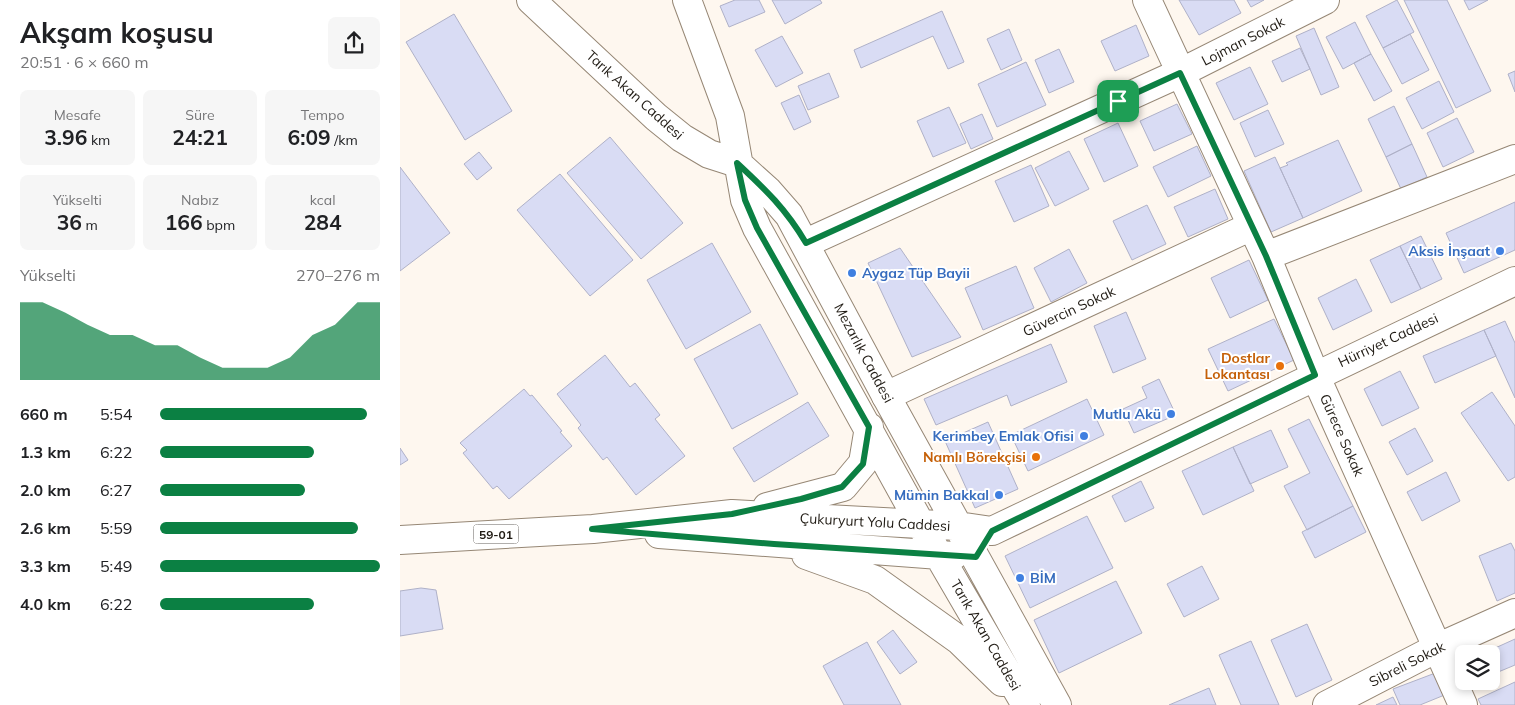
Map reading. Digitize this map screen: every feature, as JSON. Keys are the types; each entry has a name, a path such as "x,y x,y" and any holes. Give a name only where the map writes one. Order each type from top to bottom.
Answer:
{"main road":[{"name":"Tarık Akan Caddesi","path":"531,0 656,117 682,138 710,154 737,163 745,200 757,228 869,427 921,525 1026,705"},
{"path":"687,0 730,116 737,163"},
{"name":"Gürece Sokak","path":"1147,0 1266,256 1315,375 1439,646 1463,705"},
{"name":"Lojman Sokak","path":"806,243 1180,73 1325,0"},
{"path":"1266,256 1515,159"},
{"name":"Mezarlık Caddesi","path":"737,163 768,191 789,215 806,243 886,396 1057,705"},
{"name":"Güvercin Sokak","path":"886,396 1252,226"},
{"name":"Hürriyet Caddesi","path":"992,531 1515,281"},
{"name":"Çukuryurt Yolu Caddesi","path":"400,540 592,529 732,514 801,499 842,487 863,464 869,427"},
{"name":"Çukuryurt Yolu Caddesi","path":"732,514 958,526 992,531"},
{"name":"Çukuryurt Yolu Caddesi","path":"592,529 774,544 976,557"},
{"path":"976,557 992,531"},
{"name":"Çukuryurt Yolu Caddesi","path":"774,544 874,580 959,640 1026,705"},
{"name":"Sibreli Sokak","path":"1327,705 1439,646 1515,613"}],"building":[{"path":"735,0 759,0 765,12 729,27 720,6"},
{"path":"772,0 820,0 822,3 785,24"},
{"path":"1179,0 1234,0 1241,13 1199,35"},
{"path":"1247,0 1264,0 1251,7"},
{"path":"1397,0 1414,32 1383,48 1366,16"},
{"path":"1404,0 1447,0 1491,91 1456,108"},
{"path":"1464,0 1488,0 1469,10"},
{"path":"942,11 964,62 948,69 933,36 861,68 854,50"},
{"path":"454,14 512,111 465,140 406,42"},
{"path":"1355,22 1371,54 1343,69 1326,37"},
{"path":"1136,25 1149,56 1115,71 1101,41"},
{"path":"1314,28 1339,87 1321,95 1296,36"},
{"path":"1009,29 1022,60 1001,70 987,39"},
{"path":"1410,34 1429,70 1402,84 1383,48"},
{"path":"782,36 803,73 776,87 755,50"},
{"path":"1300,48 1310,69 1282,82 1272,61"},
{"path":"1059,49 1074,82 1049,93 1035,60"},
{"path":"1371,54 1392,91 1374,101 1354,63"},
{"path":"1026,62 1046,105 997,127 978,84"},
{"path":"1250,67 1268,104 1234,120 1216,83"},
{"path":"1515,71 1515,92 1508,74"},
{"path":"829,73 839,97 808,110 798,86"},
{"path":"1439,81 1454,112 1422,129 1406,98"},
{"path":"799,95 811,122 794,130 781,103"},
{"path":"1177,104 1192,134 1154,151 1140,121"},
{"path":"1394,106 1412,144 1386,157 1368,119"},
{"path":"949,107 966,143 933,157 917,121"},
{"path":"1268,110 1284,144 1255,157 1240,123"},
{"path":"982,114 993,139 971,149 960,124"},
{"path":"1457,118 1474,152 1443,167 1427,133"},
{"path":"1118,123 1138,166 1104,182 1084,139"},
{"path":"610,137 683,223 641,259 567,173"},
{"path":"1338,140 1362,191 1303,218 1280,168 1288,165 1286,163"},
{"path":"1412,144 1427,177 1401,189 1386,157"},
{"path":"1197,146 1211,176 1168,197 1153,167"},
{"path":"1069,151 1089,189 1055,206 1035,168"},
{"path":"479,152 492,168 477,180 464,164"},
{"path":"1275,157 1303,218 1271,232 1244,171"},
{"path":"1031,165 1049,206 1014,222 995,181"},
{"path":"400,167 450,233 400,271"},
{"path":"560,174 633,260 590,296 517,210"},
{"path":"1215,189 1228,219 1188,237 1174,207"},
{"path":"1515,202 1515,250 1464,273 1446,233"},
{"path":"1147,205 1166,244 1132,260 1113,221"},
{"path":"1421,236 1442,279 1421,289 1400,246"},
{"path":"712,243 751,312 686,349 647,280"},
{"path":"1400,246 1421,289 1391,303 1370,260"},
{"path":"900,248 961,337 912,357 868,263"},
{"path":"1069,249 1087,283 1051,302 1034,268"},
{"path":"1249,260 1268,300 1230,318 1211,278"},
{"path":"1016,266 1034,308 983,330 965,288"},
{"path":"1356,279 1372,311 1333,330 1318,298"},
{"path":"1126,312 1146,359 1113,373 1094,326"},
{"path":"1274,319 1294,360 1228,391 1208,349"},
{"path":"1505,321 1515,343 1515,398 1484,330"},
{"path":"760,324 798,394 732,429 694,359"},
{"path":"1484,330 1496,356 1435,383 1423,356"},
{"path":"1051,344 1067,382 1011,406 1007,395 936,425 924,399"},
{"path":"605,355 630,387 635,383 660,415 655,419 685,456 636,495 607,457 603,460 578,428 581,425 557,394"},
{"path":"1400,371 1419,408 1382,426 1364,389"},
{"path":"1159,379 1176,415 1134,433 1123,409 1147,398 1142,387"},
{"path":"524,389 530,396 532,395 572,446 509,499 497,486 493,489 463,453 467,450 460,443"},
{"path":"1492,392 1515,426 1515,477 1508,481 1461,413"},
{"path":"1087,399 1104,435 1028,471 1011,435"},
{"path":"808,402 829,436 754,482 733,448"},
{"path":"1309,419 1353,506 1307,530 1284,486 1310,473 1288,429"},
{"path":"988,422 1018,489 975,508 945,441"},
{"path":"1415,428 1433,461 1407,475 1389,442"},
{"path":"1271,430 1288,467 1250,484 1233,447"},
{"path":"1233,447 1254,491 1203,515 1182,471"},
{"path":"400,448 408,460 400,465"},
{"path":"1446,472 1460,501 1422,521 1407,492"},
{"path":"1141,481 1154,508 1125,522 1112,496"},
{"path":"1353,506 1366,532 1315,558 1302,532"},
{"path":"1087,516 1113,568 1030,608 1005,556"},
{"path":"1511,543 1515,551 1515,593 1497,601 1479,556"},
{"path":"1202,566 1219,599 1184,617 1167,584"},
{"path":"1116,581 1142,633 1059,673 1034,620"},
{"path":"421,588 436,590 443,629 400,636 400,591"},
{"path":"1307,624 1332,680 1296,697 1271,640"},
{"path":"893,630 917,662 900,674 877,642"},
{"path":"1515,639 1515,665 1500,671 1500,646"},
{"path":"1251,641 1279,705 1241,705 1219,655"},
{"path":"867,642 901,705 844,705 823,666"},
{"path":"1438,672 1447,694 1420,705 1400,705 1393,689"},
{"path":"1515,682 1515,705 1481,705 1478,699"},
{"path":"1209,688 1216,705 1169,705"},
{"path":"1393,697 1397,705 1376,705"}],"place":[{"name":"Aksis İnşaat","path":"1500,251"},
{"name":"Aygaz Tüp Bayii","path":"852,273"},
{"name":"Dostlar Lokantası","path":"1280,366"},
{"name":"Mutlu Akü","path":"1171,414"},
{"name":"Kerimbey Emlak Ofisi","path":"1084,436"},
{"name":"Namlı Börekçisi","path":"1036,457"},
{"name":"Mümin Bakkal","path":"999,495"},
{"name":"BİM","path":"1020,578"}],"route":[{"path":"1180,73 1266,256 1315,375 992,531 976,557 774,544 592,529 732,514 801,499 842,487 863,464 869,427 757,228 745,200 737,163 768,191 789,215 806,243 1118,101 1180,73"}]}
